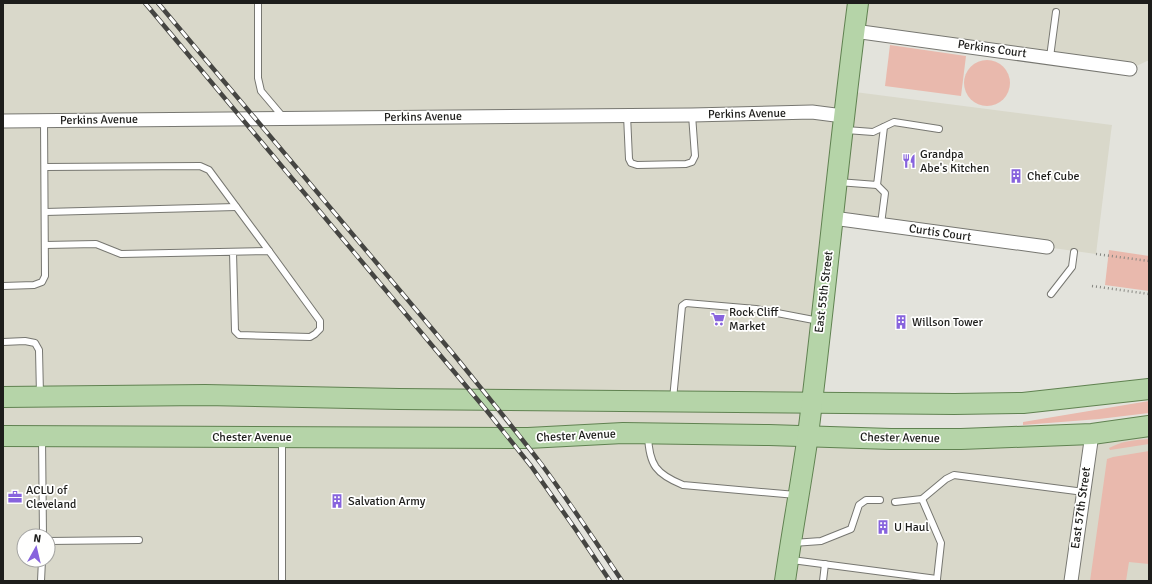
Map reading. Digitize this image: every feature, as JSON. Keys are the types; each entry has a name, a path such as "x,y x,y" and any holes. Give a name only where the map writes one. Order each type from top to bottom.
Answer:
{"main road":[{"name":"East 55th Street","path":"785,581 808,436 858,3"},
{"path":"3,396 205,395 406,399 954,404 1023,403 1149,389"},
{"name":"Chester Avenue","path":"3,436 528,438 648,433 891,439 961,439 1092,434 1149,426"}],"street":[{"name":"Perkins Court","path":"854,31 1130,69"},
{"name":"Perkins Avenue","path":"3,120 44,121 692,115 812,112 843,123"},
{"name":"Curtis Court","path":"833,218 1047,247"},
{"name":"East 57th Street","path":"1071,581 1092,434"}],"lane":[{"path":"258,3 258,78 261,92 284,118"},
{"path":"1050,57 1056,12"},
{"path":"627,115 629,159 631,163 637,165 686,164 692,162 695,156 692,115"},
{"path":"3,286 34,285 42,282 45,276 44,121"},
{"path":"843,123 873,132 894,122 939,128"},
{"path":"877,186 884,127"},
{"path":"45,167 200,166 209,170 320,321 320,329 310,337 239,335 235,331 233,252"},
{"path":"837,182 877,186 885,193 881,225"},
{"path":"45,212 236,207"},
{"path":"45,245 96,244 121,254 269,251"},
{"path":"1051,294 1072,268 1074,252"},
{"path":"672,401 682,306 684,304 756,309 821,321"},
{"path":"3,342 25,341 35,343 40,350 40,396"},
{"path":"648,433 648,450 655,468 669,479 683,485 798,495"},
{"path":"42,436 43,528"},
{"path":"282,437 282,581"},
{"path":"895,502 922,499 946,479 954,476 1084,492"},
{"path":"790,552 825,564 937,580 941,543 922,499"},
{"path":"790,552 851,529 859,505 866,500 880,500"},
{"path":"56,541 139,540"},
{"path":"823,581 825,564"},
{"path":"41,581 42,568"}],"path":[{"path":"1096,254 1149,261"},
{"path":"1092,286 1149,294"}],"shaded area":[{"path":"3,3 1149,3 1149,61 1130,69 854,31 847,91 1112,125 1096,254 833,218 808,436 1149,426 1149,581 622,581 543,466 520,438 450,365 531,466 610,581 3,581"},
{"path":"890,45 966,56 961,96 885,86"},
{"path":"987,60 1000,64 1006,70 1010,83 1006,96 1000,102 987,106 974,102 968,96 964,83 968,70 974,64"},
{"path":"1109,250 1149,256 1149,291 1105,285"},
{"path":"1149,401 1149,413 1099,419 1023,425 1023,422"},
{"path":"1149,439 1149,444 1110,450 1109,448 1124,442"},
{"path":"1149,451 1149,564 1129,562 1126,581 1090,581 1107,459"}],"railway":[{"path":"145,3 487,411 531,466 610,581"},
{"path":"158,3 455,356 510,424 552,479 622,581"}],"place":[{"name":"Grandpa Abe's Kitchen","path":"909,161"},
{"name":"Chef Cube","path":"1016,176"},
{"name":"Rock Cliff Market","path":"718,319"},
{"name":"Willson Tower","path":"901,322"},
{"name":"ACLU of Cleveland","path":"15,497"},
{"name":"Salvation Army","path":"337,501"},
{"name":"U Haul","path":"883,527"}]}
